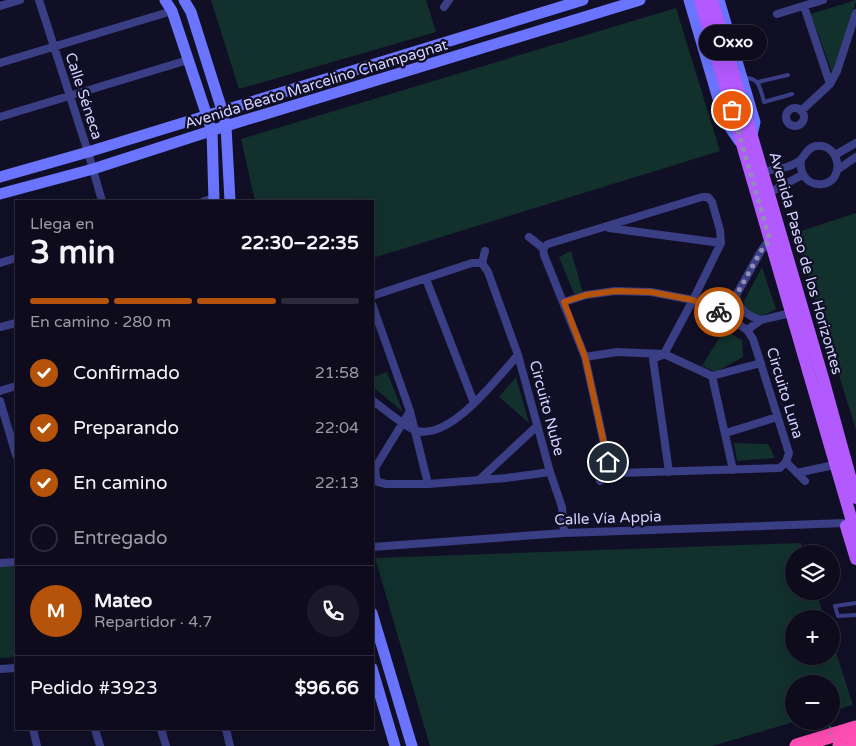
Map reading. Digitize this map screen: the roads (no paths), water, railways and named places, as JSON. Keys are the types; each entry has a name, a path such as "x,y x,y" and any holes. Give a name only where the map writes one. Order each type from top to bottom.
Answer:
{"highway":[{"path":"797,746 856,728"},
{"path":"840,746 856,741"}],"main road":[{"name":"Avenida Paseo de los Horizontes","path":"700,0 716,31 752,135 834,438"},
{"name":"Avenida Paseo de los Horizontes","path":"712,0 716,31 741,143 791,313 834,438"},
{"path":"834,438 829,466 856,559"},
{"path":"834,438 852,463 856,535"},
{"path":"834,438 852,488"}],"street":[{"path":"0,6 20,0"},
{"name":"Calle Séneca","path":"39,0 102,200"},
{"path":"165,0 172,12 212,131 211,200"},
{"path":"184,0 191,12 226,126 230,200"},
{"name":"Avenida Beato Marcelino Champagnat","path":"0,177 88,152 583,0"},
{"name":"Avenida Beato Marcelino Champagnat","path":"0,194 92,169 226,126 640,0"},
{"name":"Avenida Paseo de los Horizontes","path":"689,0 724,119 741,143"},
{"name":"Avenida Paseo de los Horizontes","path":"719,0 755,122 752,135"},
{"path":"777,14 823,0"},
{"path":"804,6 830,84"},
{"path":"0,63 172,12"},
{"path":"801,111 830,84 837,71 856,13"},
{"path":"478,31 484,49"},
{"path":"420,49 425,65"},
{"path":"0,117 188,60"},
{"path":"835,156 856,143"},
{"path":"762,172 786,167 800,160 809,149 816,146 830,150 838,162 837,170 833,178 826,183 817,184 808,181 802,174 800,160"},
{"path":"837,170 856,157"},
{"path":"769,193 802,174"},
{"path":"543,248 548,244 702,197 708,197 712,202 720,230 721,243 664,354 653,359 669,472"},
{"path":"644,216 647,233"},
{"path":"604,227 721,243"},
{"path":"529,237 543,248 544,255 585,357 608,462 612,470 600,481"},
{"path":"725,315 761,251 770,240"},
{"path":"374,295 472,263 482,263 485,251"},
{"path":"0,263 15,258"},
{"name":"Circuito Nube","path":"410,411 375,468 377,485 428,484 550,472 518,355 488,272 482,263"},
{"path":"426,279 474,403"},
{"path":"564,302 586,295 615,291 651,292 693,300 725,315 747,330 761,320 791,313"},
{"path":"736,296 744,312 761,320"},
{"path":"374,310 410,411 428,484"},
{"path":"0,327 15,322"},
{"name":"Circuito Luna","path":"612,470 617,472 669,472 780,468 786,462 789,453 761,362 753,339 747,330"},
{"path":"585,357 616,352 664,354 712,376 761,362"},
{"path":"374,401 415,431 431,431 454,421 474,403 518,355"},
{"path":"712,376 733,470"},
{"path":"0,392 15,386"},
{"path":"0,401 15,450"},
{"path":"726,433 777,417"},
{"path":"479,480 538,426"},
{"path":"786,462 805,481"},
{"path":"798,473 829,466"},
{"path":"550,472 562,507 564,533"},
{"name":"Calle Vía Appia","path":"374,547 564,533 845,523"},
{"path":"0,563 15,562"},
{"path":"374,626 377,646 411,743 393,746 375,683"},
{"path":"0,669 15,668"},
{"path":"33,730 37,746"},
{"path":"95,730 100,746"},
{"path":"161,730 166,746"},
{"path":"226,730 230,746"}],"lane":[{"path":"758,82 788,74"},
{"path":"743,78 751,78 758,82 764,102"},
{"path":"751,106 792,94"},
{"path":"856,603 835,606 838,616 856,615"}],"place":[{"name":"Oxxo","path":"732,110"}]}
